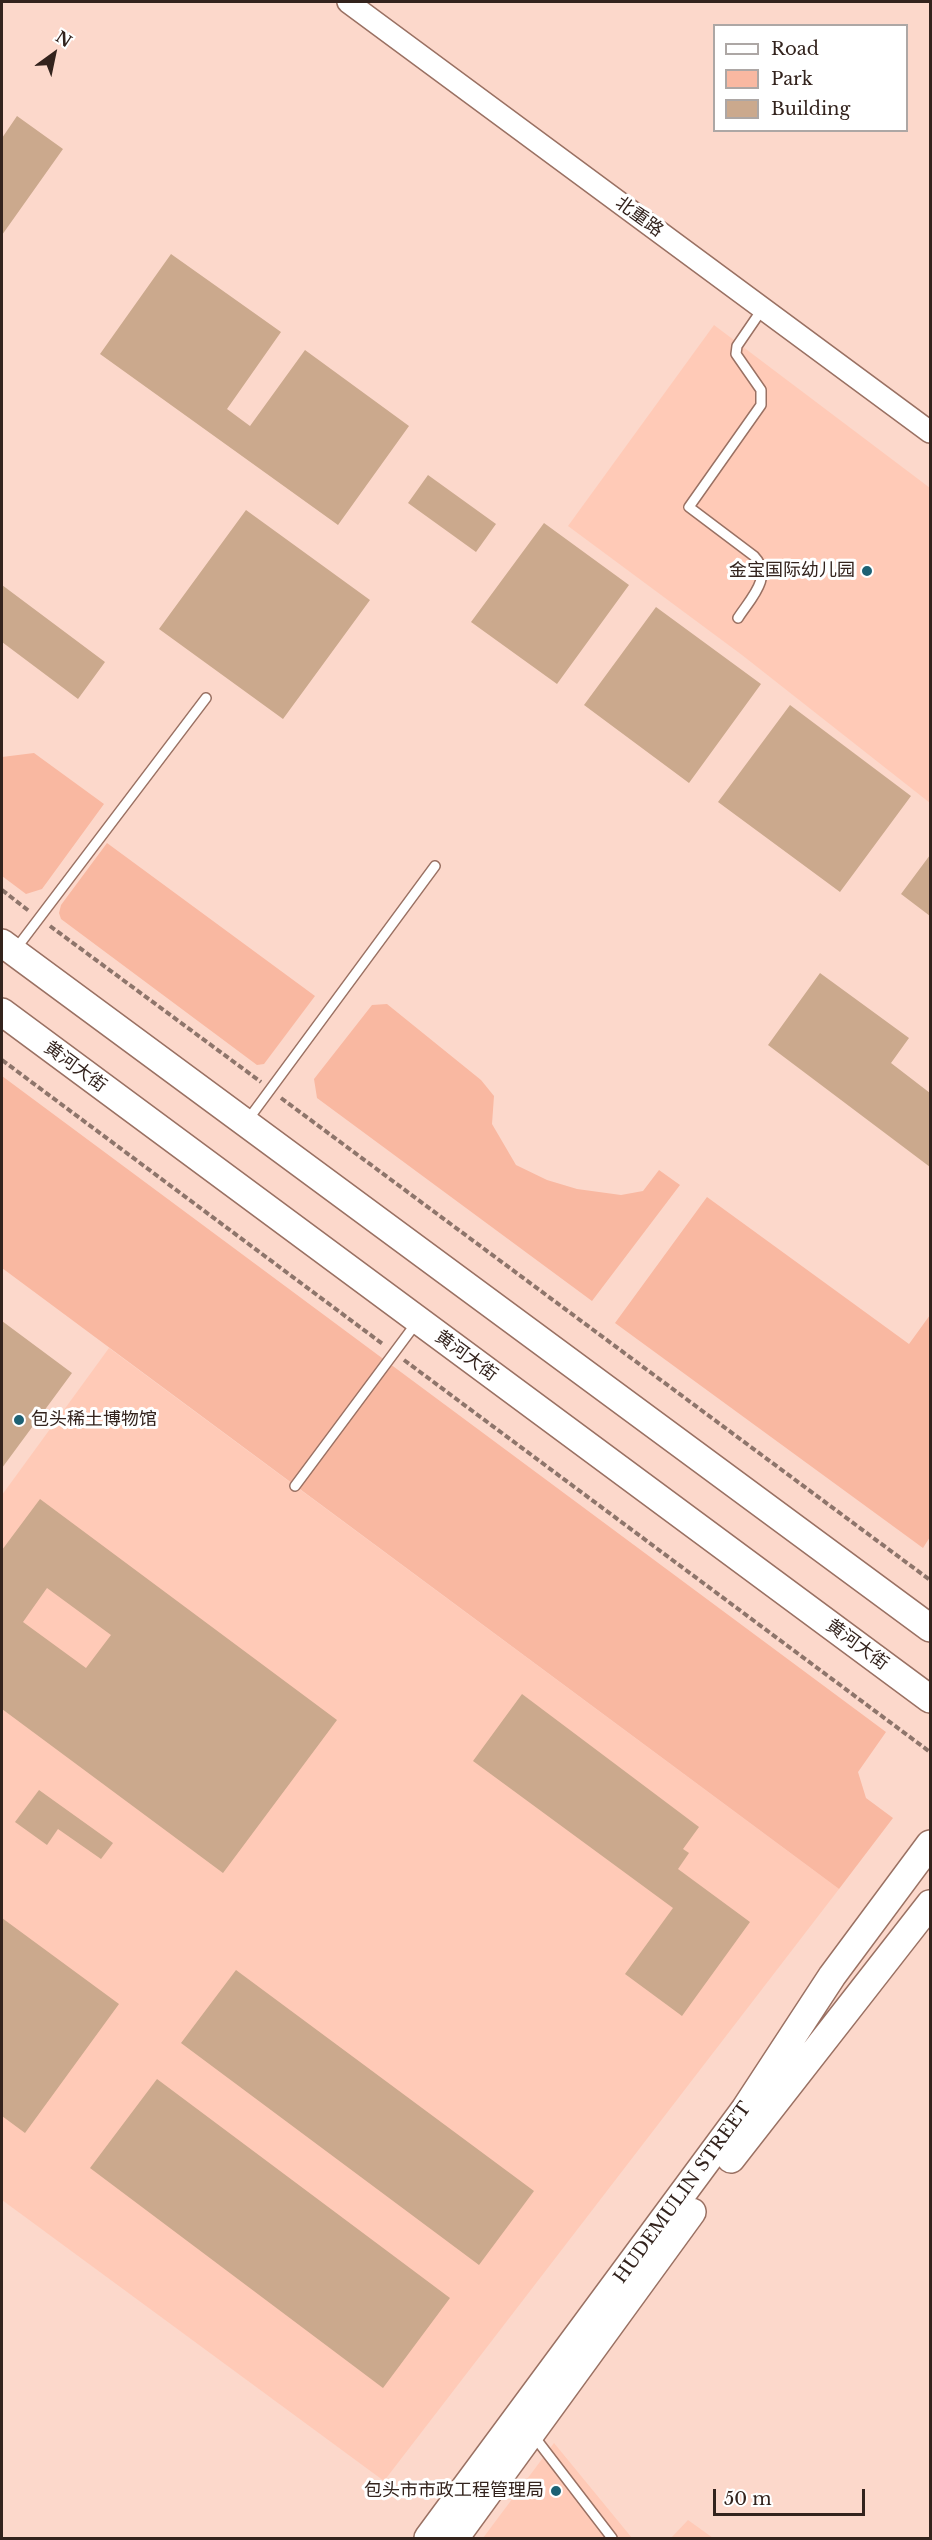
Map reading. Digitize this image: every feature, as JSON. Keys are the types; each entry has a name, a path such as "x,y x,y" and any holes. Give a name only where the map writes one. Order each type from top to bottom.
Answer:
{"main road":[{"path":"8,948 930,1628"},
{"name":"黄河大街","path":"2,1012 930,1699"},
{"name":"HUDEMULIN STREET","path":"429,2538 751,2100 832,1976 930,1844"},
{"name":"HUDEMULIN STREET","path":"455,2538 732,2157 930,1904"}],"street":[{"name":"北重路","path":"348,2 930,432"}],"lane":[{"path":"738,618 762,580 764,572 754,556 689,507 761,405 762,395 758,383 737,359 736,354 737,346 763,308"},
{"path":"8,948 39,918 206,698"},
{"path":"245,1123 435,866"},
{"path":"295,1486 418,1320"},
{"path":"532,2433 612,2538"}],"path":[{"path":"2,890 930,1580"},
{"path":"2,1060 930,1752"}],"shaded area":[{"path":"714,325 930,488 930,803 742,655 568,526"},
{"path":"109,1348 839,1889 384,2481 2,2200 2,1495"},
{"name":"包头市市政工程管理局","path":"554,2443 632,2538 483,2538"},
{"path":"688,2520 713,2538 671,2538"}],"green space":[{"path":"34,753 104,804 42,889 26,894 2,876 2,757"},
{"path":"107,843 315,996 264,1064 257,1065 61,919 59,913 61,905"},
{"path":"387,1004 481,1080 494,1096 492,1124 516,1165 547,1180 577,1189 621,1195 643,1191 659,1170 680,1185 592,1301 317,1098 314,1079 372,1005"},
{"path":"2,1076 886,1732 858,1772 866,1798 893,1818 839,1889 2,1268"},
{"path":"707,1197 909,1344 930,1315 930,1537 923,1548 615,1323"}],"building":[{"path":"17,116 63,149 2,235 2,138"},
{"path":"171,254 281,332 227,409 250,426 305,350 409,426 338,525 100,354"},
{"path":"428,475 496,524 476,552 408,503"},
{"path":"246,510 370,600 283,719 159,629"},
{"path":"544,523 629,585 557,684 471,622"},
{"path":"2,585 105,662 78,699 2,642"},
{"path":"656,607 761,684 689,783 584,705"},
{"path":"790,705 911,796 840,892 718,802"},
{"path":"930,855 930,916 901,894"},
{"path":"820,973 909,1038 891,1063 930,1093 930,1167 768,1045"},
{"name":"包头稀土博物馆","path":"2,1321 72,1373 2,1468"},
{"path":"40,1499 337,1720 223,1873 2,1709 2,1550","holes":["47,1588 111,1635 86,1668 23,1622"]},
{"path":"522,1694 699,1827 683,1849 689,1853 678,1869 750,1922 682,2016 625,1974 673,1908 473,1761"},
{"path":"39,1790 113,1843 101,1859 58,1829 47,1845 15,1822"},
{"path":"2,1918 119,2004 25,2133 2,2116"},
{"path":"236,1970 534,2191 479,2265 181,2043"},
{"path":"157,2079 450,2298 383,2388 90,2168"}],"place":[{"name":"金宝国际幼儿园","path":"867,571"},
{"name":"包头稀土博物馆","path":"19,1420"},
{"name":"包头市市政工程管理局","path":"556,2491"}]}
